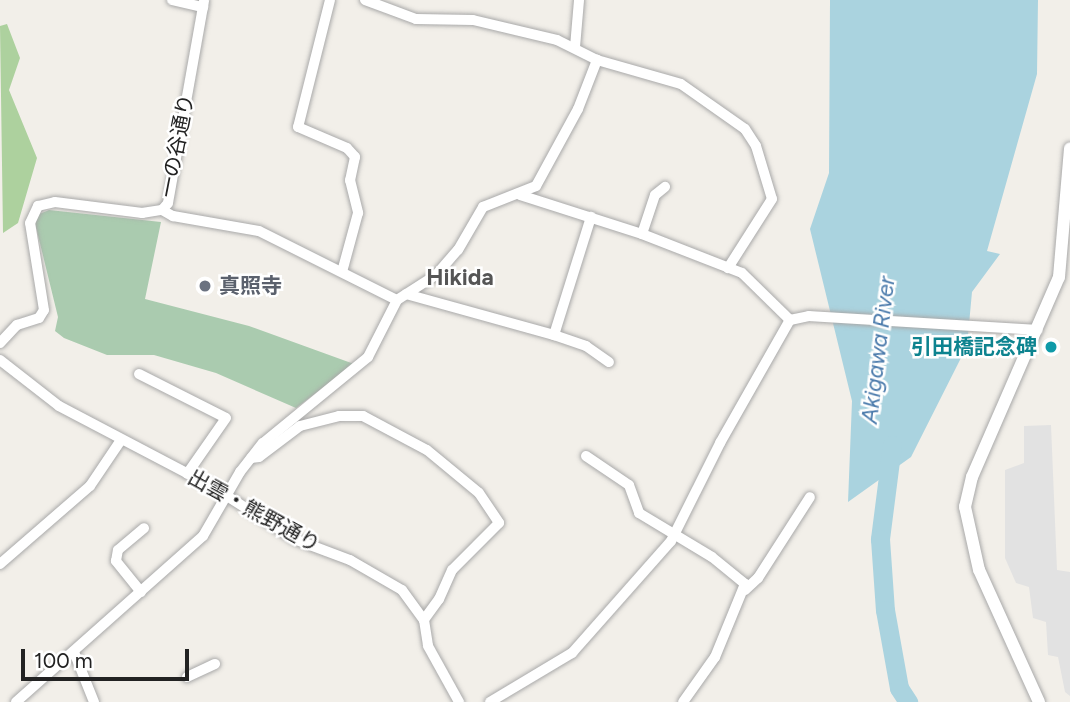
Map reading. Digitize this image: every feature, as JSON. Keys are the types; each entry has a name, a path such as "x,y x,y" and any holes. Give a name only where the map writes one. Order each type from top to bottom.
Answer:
{"street":[{"path":"172,0 203,4"},
{"path":"330,0 298,127 347,148 355,157 350,180 358,213 342,272"},
{"path":"365,0 396,15 473,19 575,47 597,60 681,85 752,138 772,199 728,268"},
{"path":"575,47 579,0"},
{"name":"一の谷通り","path":"0,343 17,325 39,318 44,310 30,223 38,206 55,202 142,213 162,210 169,197 203,4"},
{"path":"16,702 203,536 251,458 368,357 402,297 436,275 458,250 483,207 520,195 536,186 558,150 597,60"},
{"path":"1039,702 979,570 965,513 972,477 1033,329 1059,277 1070,148"},
{"path":"642,234 655,195 665,187"},
{"path":"520,195 642,234 728,268 754,281 790,320"},
{"path":"162,210 173,216 259,230 342,272 402,297 554,335 586,346 609,362"},
{"path":"554,335 591,217"},
{"path":"790,320 830,317 1033,329"},
{"path":"490,702 581,645 676,535 720,443 790,320"},
{"name":"出雲・熊野通り","path":"0,360 59,406 227,495 294,539 350,560 392,583 424,620 428,646 459,702"},
{"path":"139,374 226,418 187,474"},
{"path":"251,458 259,457 300,426 339,416 363,416 427,450 478,493 499,523 452,570 439,599 424,620"},
{"path":"0,564 90,486 121,440"},
{"path":"586,456 629,485 639,513 742,580 745,590"},
{"path":"683,702 715,657 728,618 745,590 758,578 810,497"},
{"path":"141,592 116,561 118,550 144,528"},
{"path":"74,652 94,702"},
{"path":"187,677 215,664"}],"green space":[{"path":"7,24 20,58 9,90 37,158 18,223 3,233 0,26"},
{"path":"49,210 161,222 145,299 249,326 354,364 296,408 216,373 154,355 107,355 64,338 55,331 58,317 35,223 37,215"}],"shaded area":[{"path":"1051,425 1057,570 1070,572 1070,696 1065,692 1058,657 1048,655 1046,622 1033,618 1029,587 1016,583 1005,558 1005,470 1024,463 1024,426"}],"water":[{"path":"830,0 1038,0 1037,74 987,251 1000,254 972,292 967,346 911,457 848,502 852,401 810,229 829,173"}],"waterway":[{"name":"Akigawa River","path":"892,445 880,539 885,610 899,688 908,702"}],"place":[{"name":"真照寺","path":"205,286"},
{"name":"引田橋記念碑","path":"1051,347"}],"district":[{"name":"Hikida","path":"460,277"}]}
